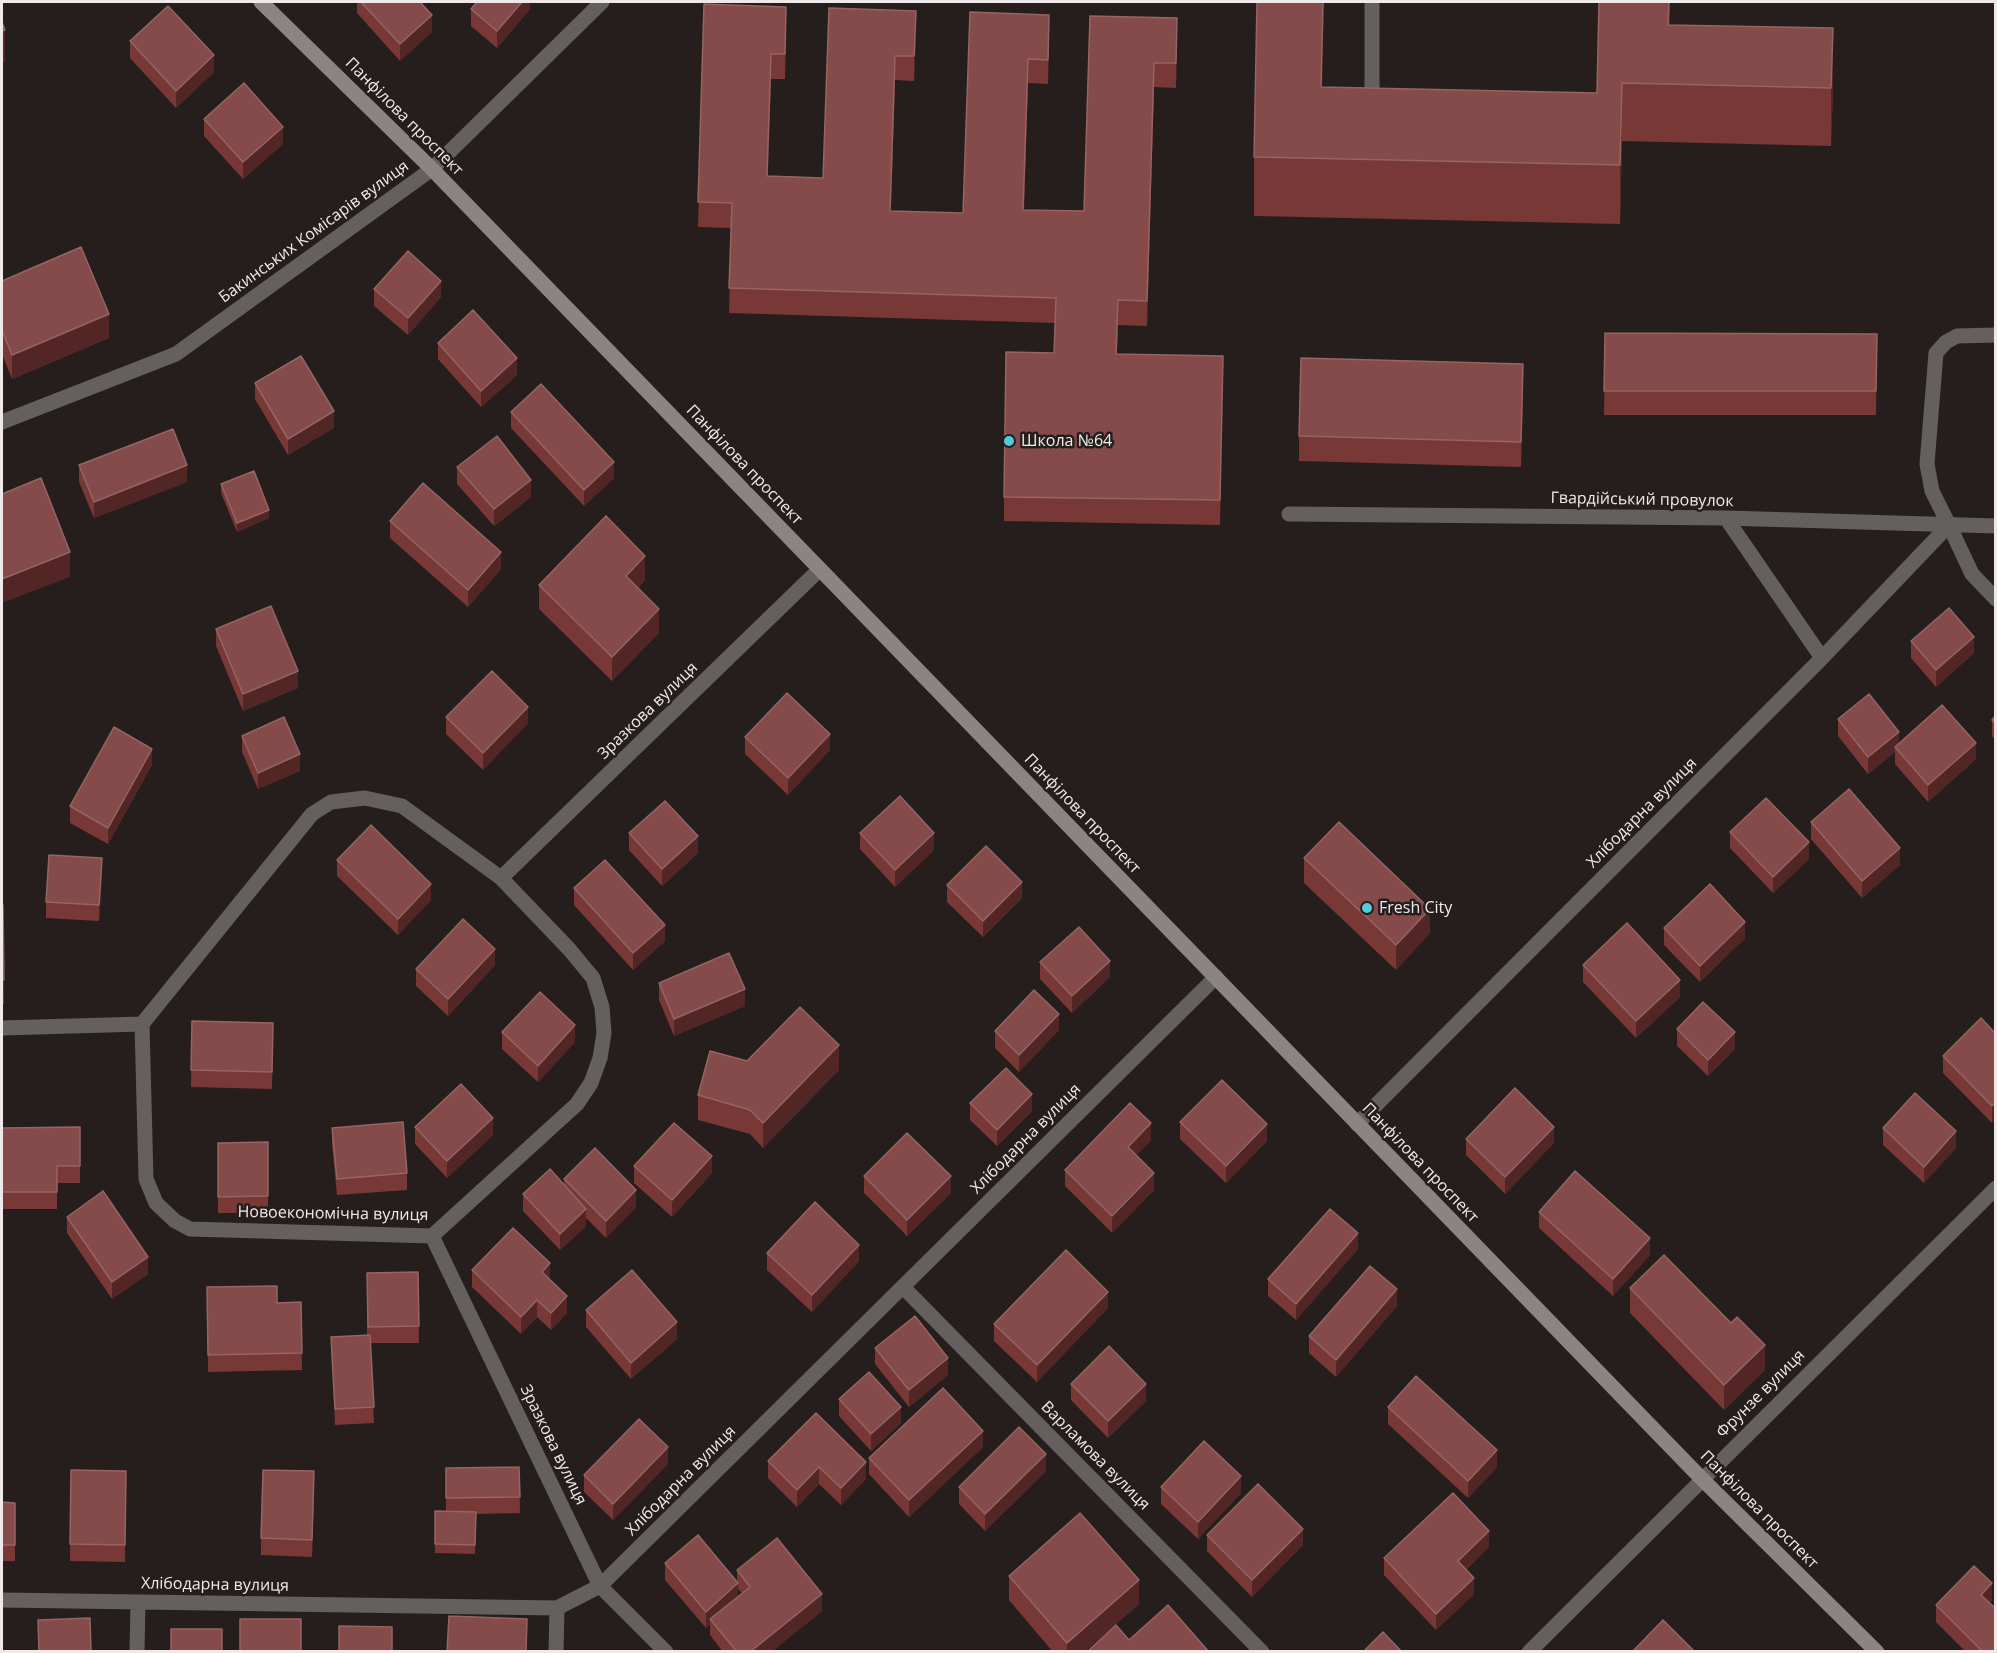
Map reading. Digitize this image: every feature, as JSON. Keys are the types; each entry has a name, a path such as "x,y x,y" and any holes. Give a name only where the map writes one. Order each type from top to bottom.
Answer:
{"main road":[{"name":"Панфілова проспект","path":"261,2 432,169 1701,1478 1876,1652"}],"street":[{"name":"Бакинських Комісарів вулиця","path":"2,422 176,354 432,169 602,2"},
{"path":"1372,2 1372,106"},
{"path":"1995,335 1957,336 1946,342 1936,353 1927,464 1932,491 1972,574 1995,599"},
{"name":"Гвардійський провулок","path":"1289,514 1726,518 1995,526"},
{"path":"1726,518 1822,658"},
{"name":"Хлібодарна вулиця","path":"1357,1124 1822,658 1949,525"},
{"name":"Зразкова вулиця","path":"501,878 820,569"},
{"name":"Новоекономічна вулиця","path":"365,798 402,806 501,878 569,949 593,978 602,1007 604,1033 600,1058 591,1083 577,1104 432,1236 190,1229 176,1221 156,1203 146,1179 142,1024 312,814 331,802 365,798"},
{"name":"Хлібодарна вулиця","path":"2,1600 557,1608 600,1586 1215,977"},
{"path":"2,1028 142,1024"},
{"name":"Фрунзе вулиця","path":"1528,1652 1995,1188"},
{"name":"Зразкова вулиця","path":"432,1236 600,1586 666,1652"},
{"name":"Варламова вулиця","path":"903,1287 1262,1652"},
{"path":"137,1652 138,1602"},
{"path":"556,1652 557,1608"}],"building":[{"path":"361,2 420,2 432,15 400,44"},
{"path":"477,2 522,2 497,31 471,9"},
{"path":"1257,2 1323,2 1321,87 1597,93 1599,2 1669,2 1668,25 1833,28 1831,88 1622,83 1620,165 1254,157"},
{"path":"704,4 786,7 785,54 771,54 767,176 823,178 829,8 916,11 914,56 895,56 890,211 963,213 970,12 1049,15 1048,60 1028,59 1023,210 1084,211 1090,16 1177,18 1176,63 1154,63 1147,301 1118,300 1116,354 1223,356 1220,500 1004,497 1006,352 1054,353 1056,298 729,288 732,203 698,202"},
{"path":"168,6 214,55 176,91 130,41"},
{"path":"244,83 283,127 243,162 204,119"},
{"path":"81,247 109,314 12,355 2,330 2,281"},
{"path":"408,251 441,281 408,318 374,289"},
{"path":"473,310 517,358 481,391 438,343"},
{"path":"1605,333 1877,334 1876,391 1604,391"},
{"path":"301,356 334,411 288,439 255,383"},
{"path":"1301,358 1523,364 1521,442 1299,436"},
{"path":"541,384 614,462 584,490 511,412"},
{"path":"173,429 187,465 94,502 79,465"},
{"path":"497,436 531,480 494,509 457,467"},
{"path":"254,471 269,510 237,523 221,484"},
{"path":"41,478 70,552 2,579 2,494"},
{"path":"423,483 501,552 468,590 390,521"},
{"path":"606,516 645,556 626,576 659,609 612,657 539,585"},
{"path":"271,606 298,671 243,694 216,629"},
{"path":"1949,608 1974,637 1936,670 1911,641"},
{"path":"492,671 528,707 483,753 446,717"},
{"path":"787,693 830,734 788,778 745,737"},
{"path":"1869,694 1899,732 1868,757 1838,719"},
{"path":"1942,705 1976,743 1928,785 1895,747"},
{"path":"284,717 300,754 258,773 242,736"},
{"path":"114,727 152,749 108,828 70,806"},
{"path":"1849,789 1900,848 1862,881 1811,822"},
{"path":"900,796 934,833 895,870 860,833"},
{"path":"1766,798 1809,842 1773,877 1730,832"},
{"path":"665,801 698,836 662,869 629,833"},
{"path":"1339,822 1430,909 1396,945 1304,858"},
{"path":"371,825 431,884 398,919 337,860"},
{"path":"986,846 1022,882 983,921 947,885"},
{"path":"49,855 102,858 99,905 46,902"},
{"path":"605,860 665,925 633,953 574,888"},
{"path":"1710,884 1745,922 1700,966 1664,928"},
{"path":"3,905 4,980 2,980"},
{"path":"463,919 495,949 448,999 416,969"},
{"path":"1627,923 1680,980 1636,1021 1583,965"},
{"path":"1079,927 1110,961 1072,996 1040,962"},
{"path":"729,953 745,989 674,1019 659,983"},
{"path":"1034,990 1059,1014 1019,1055 995,1031"},
{"path":"540,992 575,1025 538,1066 502,1032"},
{"path":"1703,1002 1735,1032 1708,1060 1677,1029"},
{"path":"800,1007 839,1045 763,1123 750,1110 698,1095 710,1051 747,1061"},
{"path":"1981,1018 1995,1033 1995,1103 1992,1106 1943,1056"},
{"path":"192,1021 273,1023 272,1072 191,1070"},
{"path":"1006,1068 1032,1094 997,1130 970,1103"},
{"path":"1222,1080 1267,1124 1226,1166 1180,1122"},
{"path":"461,1084 493,1118 447,1161 415,1127"},
{"path":"1515,1088 1554,1127 1505,1177 1466,1139"},
{"path":"1915,1093 1956,1131 1924,1167 1883,1128"},
{"path":"1130,1103 1151,1123 1128,1147 1154,1173 1112,1216 1065,1170"},
{"path":"403,1122 407,1173 337,1179 332,1128"},
{"path":"674,1123 712,1156 672,1200 634,1166"},
{"path":"80,1127 80,1166 57,1166 57,1192 2,1192 2,1128"},
{"path":"907,1133 951,1176 907,1220 864,1176"},
{"path":"268,1142 268,1196 218,1197 218,1143"},
{"path":"595,1148 636,1190 606,1221 564,1179"},
{"path":"550,1169 586,1209 560,1234 523,1194"},
{"path":"1575,1171 1650,1238 1613,1279 1539,1212"},
{"path":"103,1191 148,1257 112,1282 67,1217"},
{"path":"815,1202 859,1245 812,1295 767,1253"},
{"path":"1330,1209 1358,1233 1296,1304 1268,1279"},
{"path":"513,1228 550,1263 542,1272 567,1296 551,1313 537,1300 521,1317 472,1270"},
{"path":"1066,1250 1108,1292 1037,1365 994,1324"},
{"path":"1664,1255 1731,1323 1737,1317 1765,1345 1724,1385 1630,1288"},
{"path":"1370,1266 1397,1289 1336,1360 1309,1336"},
{"path":"632,1270 677,1322 631,1363 586,1310"},
{"path":"418,1272 419,1326 368,1327 367,1273"},
{"path":"277,1286 277,1303 301,1302 302,1353 208,1355 207,1287"},
{"path":"915,1316 948,1358 909,1390 875,1348"},
{"path":"370,1335 374,1407 335,1409 331,1337"},
{"path":"1109,1346 1146,1384 1108,1421 1071,1384"},
{"path":"869,1372 901,1407 871,1434 839,1399"},
{"path":"1416,1376 1497,1450 1468,1481 1388,1407"},
{"path":"943,1388 983,1431 909,1500 869,1458"},
{"path":"816,1413 866,1462 841,1488 819,1467 797,1490 768,1461"},
{"path":"639,1419 668,1447 613,1504 584,1475"},
{"path":"1019,1427 1046,1454 985,1514 959,1487"},
{"path":"1204,1441 1241,1476 1198,1522 1161,1487"},
{"path":"519,1467 520,1497 446,1498 446,1468"},
{"path":"71,1470 126,1471 125,1545 70,1544"},
{"path":"263,1470 314,1471 312,1540 261,1538"},
{"path":"1258,1484 1303,1529 1252,1580 1207,1535"},
{"path":"1453,1493 1489,1531 1458,1561 1474,1578 1436,1614 1384,1558"},
{"path":"2,1502 15,1503 15,1545 2,1545"},
{"path":"435,1511 476,1512 475,1545 435,1544"},
{"path":"1080,1513 1139,1580 1067,1643 1009,1576"},
{"path":"698,1535 738,1583 706,1612 665,1563"},
{"path":"777,1538 822,1594 750,1652 737,1652 710,1619 750,1587 737,1570"},
{"path":"1974,1566 1992,1583 1981,1595 1995,1608 1995,1652 1983,1652 1936,1605"},
{"path":"1168,1605 1209,1652 1087,1652 1116,1625 1129,1640"},
{"path":"449,1616 527,1619 526,1652 447,1652"},
{"path":"90,1618 91,1652 39,1652 38,1620"},
{"path":"240,1619 301,1619 301,1652 240,1652"},
{"path":"1663,1620 1695,1652 1632,1652"},
{"path":"339,1626 392,1627 392,1652 339,1652"},
{"path":"171,1629 222,1629 222,1652 171,1652"},
{"path":"1383,1632 1402,1652 1363,1652"}],"place":[{"name":"Школа №64","path":"1009,441"},
{"name":"Fresh City","path":"1367,908"}]}
